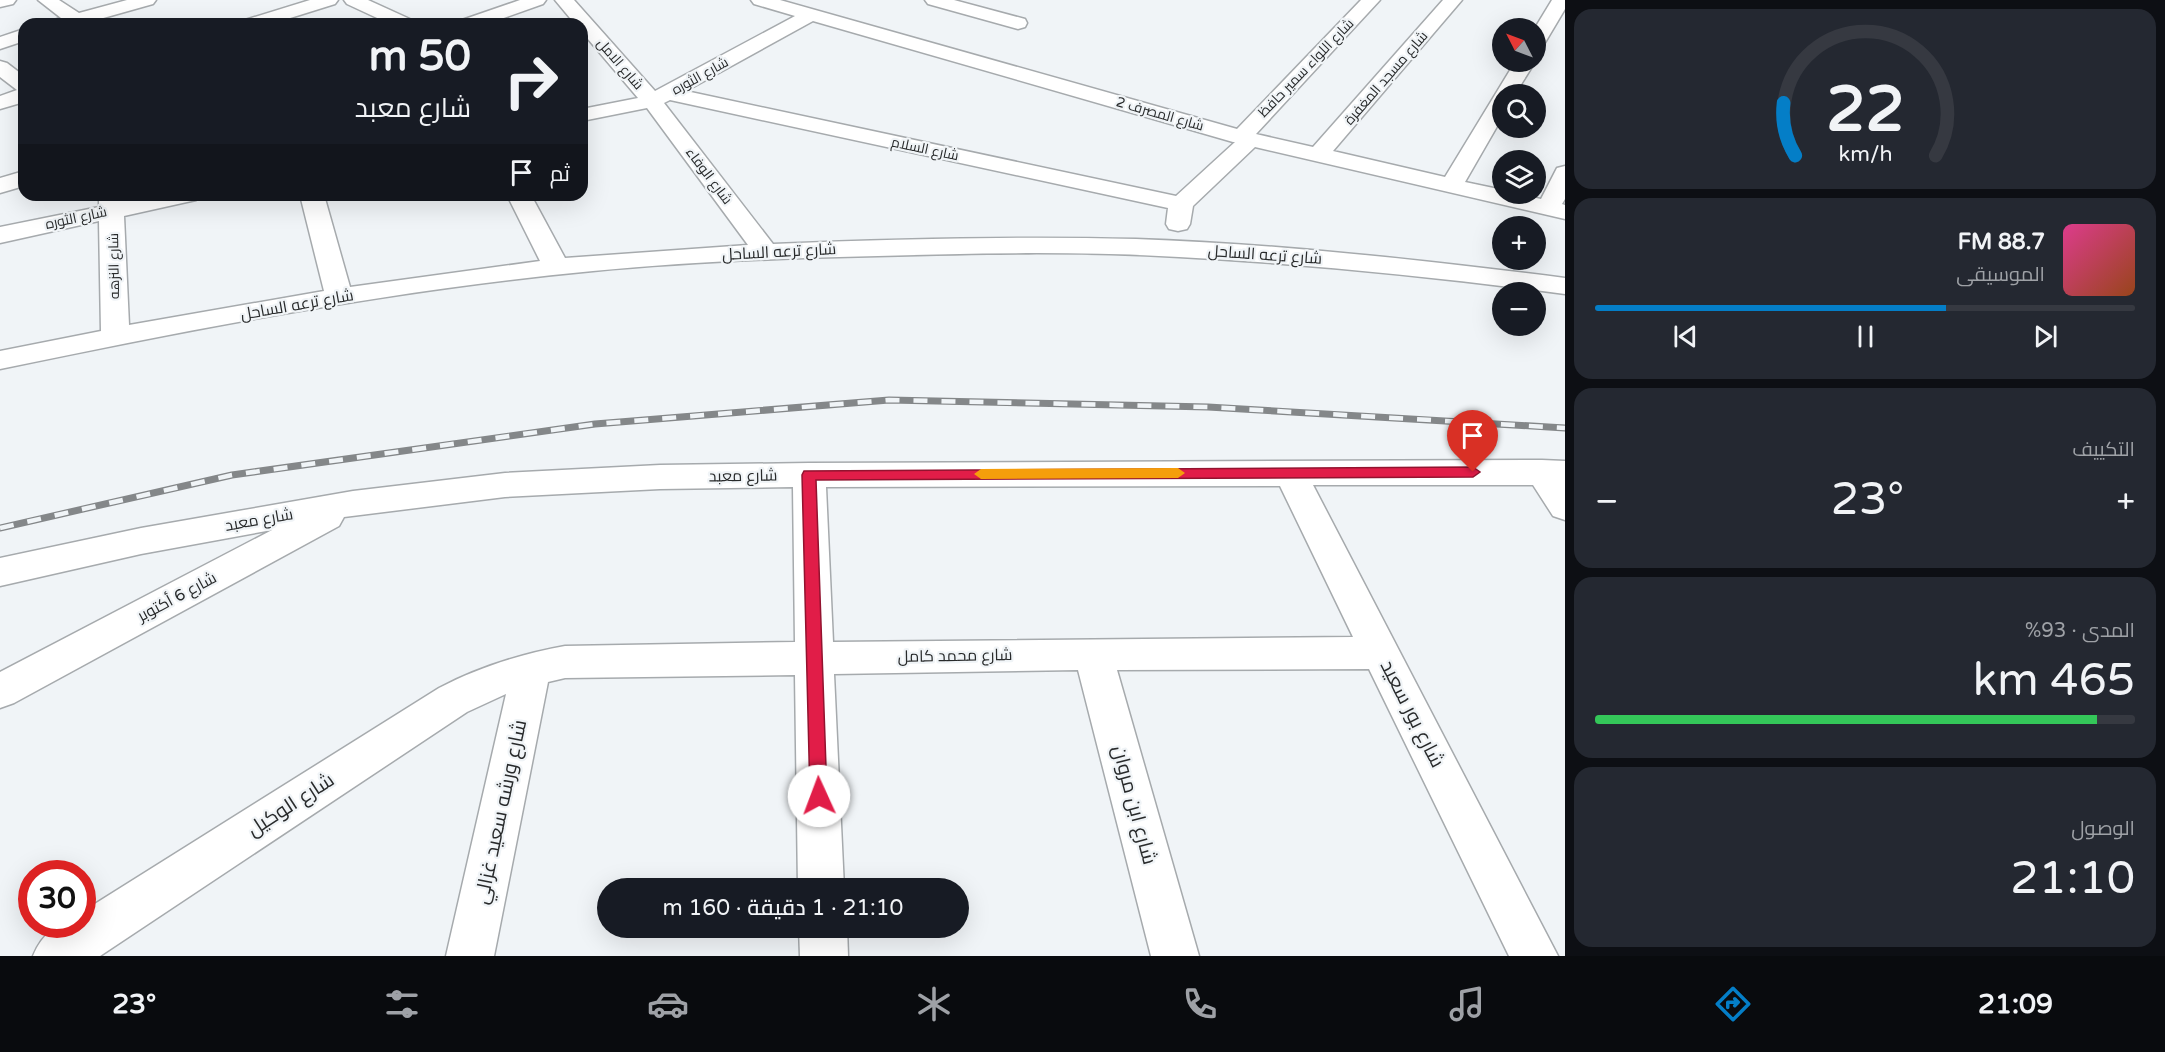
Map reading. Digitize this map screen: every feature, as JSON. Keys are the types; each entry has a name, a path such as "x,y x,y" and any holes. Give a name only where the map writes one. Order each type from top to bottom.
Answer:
{"street":[{"path":"0,2 7,0"},
{"path":"47,0 65,18"},
{"path":"83,18 147,0"},
{"path":"271,18 329,0"},
{"path":"353,0 392,18"},
{"path":"486,18 537,0"},
{"name":"شارع الامل","path":"564,0 582,18"},
{"name":"شارع المصرف 2","path":"760,0 1246,138 1556,211"},
{"path":"934,0 1018,22"},
{"name":"شارع اللواء سمير حافظ","path":"1181,204 1246,138 1371,0"},
{"name":"شارع مسجد المغفرة","path":"1318,155 1454,0"},
{"path":"1546,25 1561,0"},
{"name":"شارع الثوره","path":"588,114 660,97 810,15"},
{"name":"شارع الامل","path":"588,24 660,97"},
{"path":"0,43 18,36"},
{"path":"0,68 18,82"},
{"path":"0,103 18,97"},
{"name":"شارع السلام","path":"660,97 1181,204"},
{"name":"شارع الوفاء","path":"660,97 766,252"},
{"path":"1451,186 1492,116"},
{"path":"1556,211 1565,173"},
{"path":"0,186 18,180"},
{"name":"شارع الثوره","path":"0,235 111,203 130,201"},
{"path":"314,201 339,297"},
{"path":"522,201 556,267"},
{"name":"شارع النزهه","path":"111,203 116,336"},
{"path":"1174,248 1181,204"},
{"name":"شارع ترعه الساحل","path":"0,360 116,336 339,297 556,267 766,252 970,246 1174,248 1432,269 1565,286"},
{"path":"1553,472 1565,507"},
{"name":"شارع معبد","path":"0,572 141,541 353,503 517,485 660,477 809,475 1553,472"},
{"name":"شارع بور سعيد","path":"1290,473 1534,956"},
{"path":"809,475 821,878"},
{"name":"شارع 6 أكتوبر","path":"0,691 353,503"},
{"name":"شارع محمد كامل","path":"531,668 565,662 1093,654 1381,653"},
{"name":"شارع ابن مروان","path":"1093,654 1175,956"},
{"name":"شارع الوكيل","path":"57,956 453,700 478,686 531,668"},
{"name":"شارع ورشه سعيد غزالي","path":"470,956 531,668"},
{"path":"823,938 824,956"}],"railway":[{"path":"0,528 232,475 595,424 889,400 1208,407 1565,428"}],"slow traffic":[{"path":"981,474 1178,473"}],"route":[{"path":"819,796 809,475 1473,472"}]}
